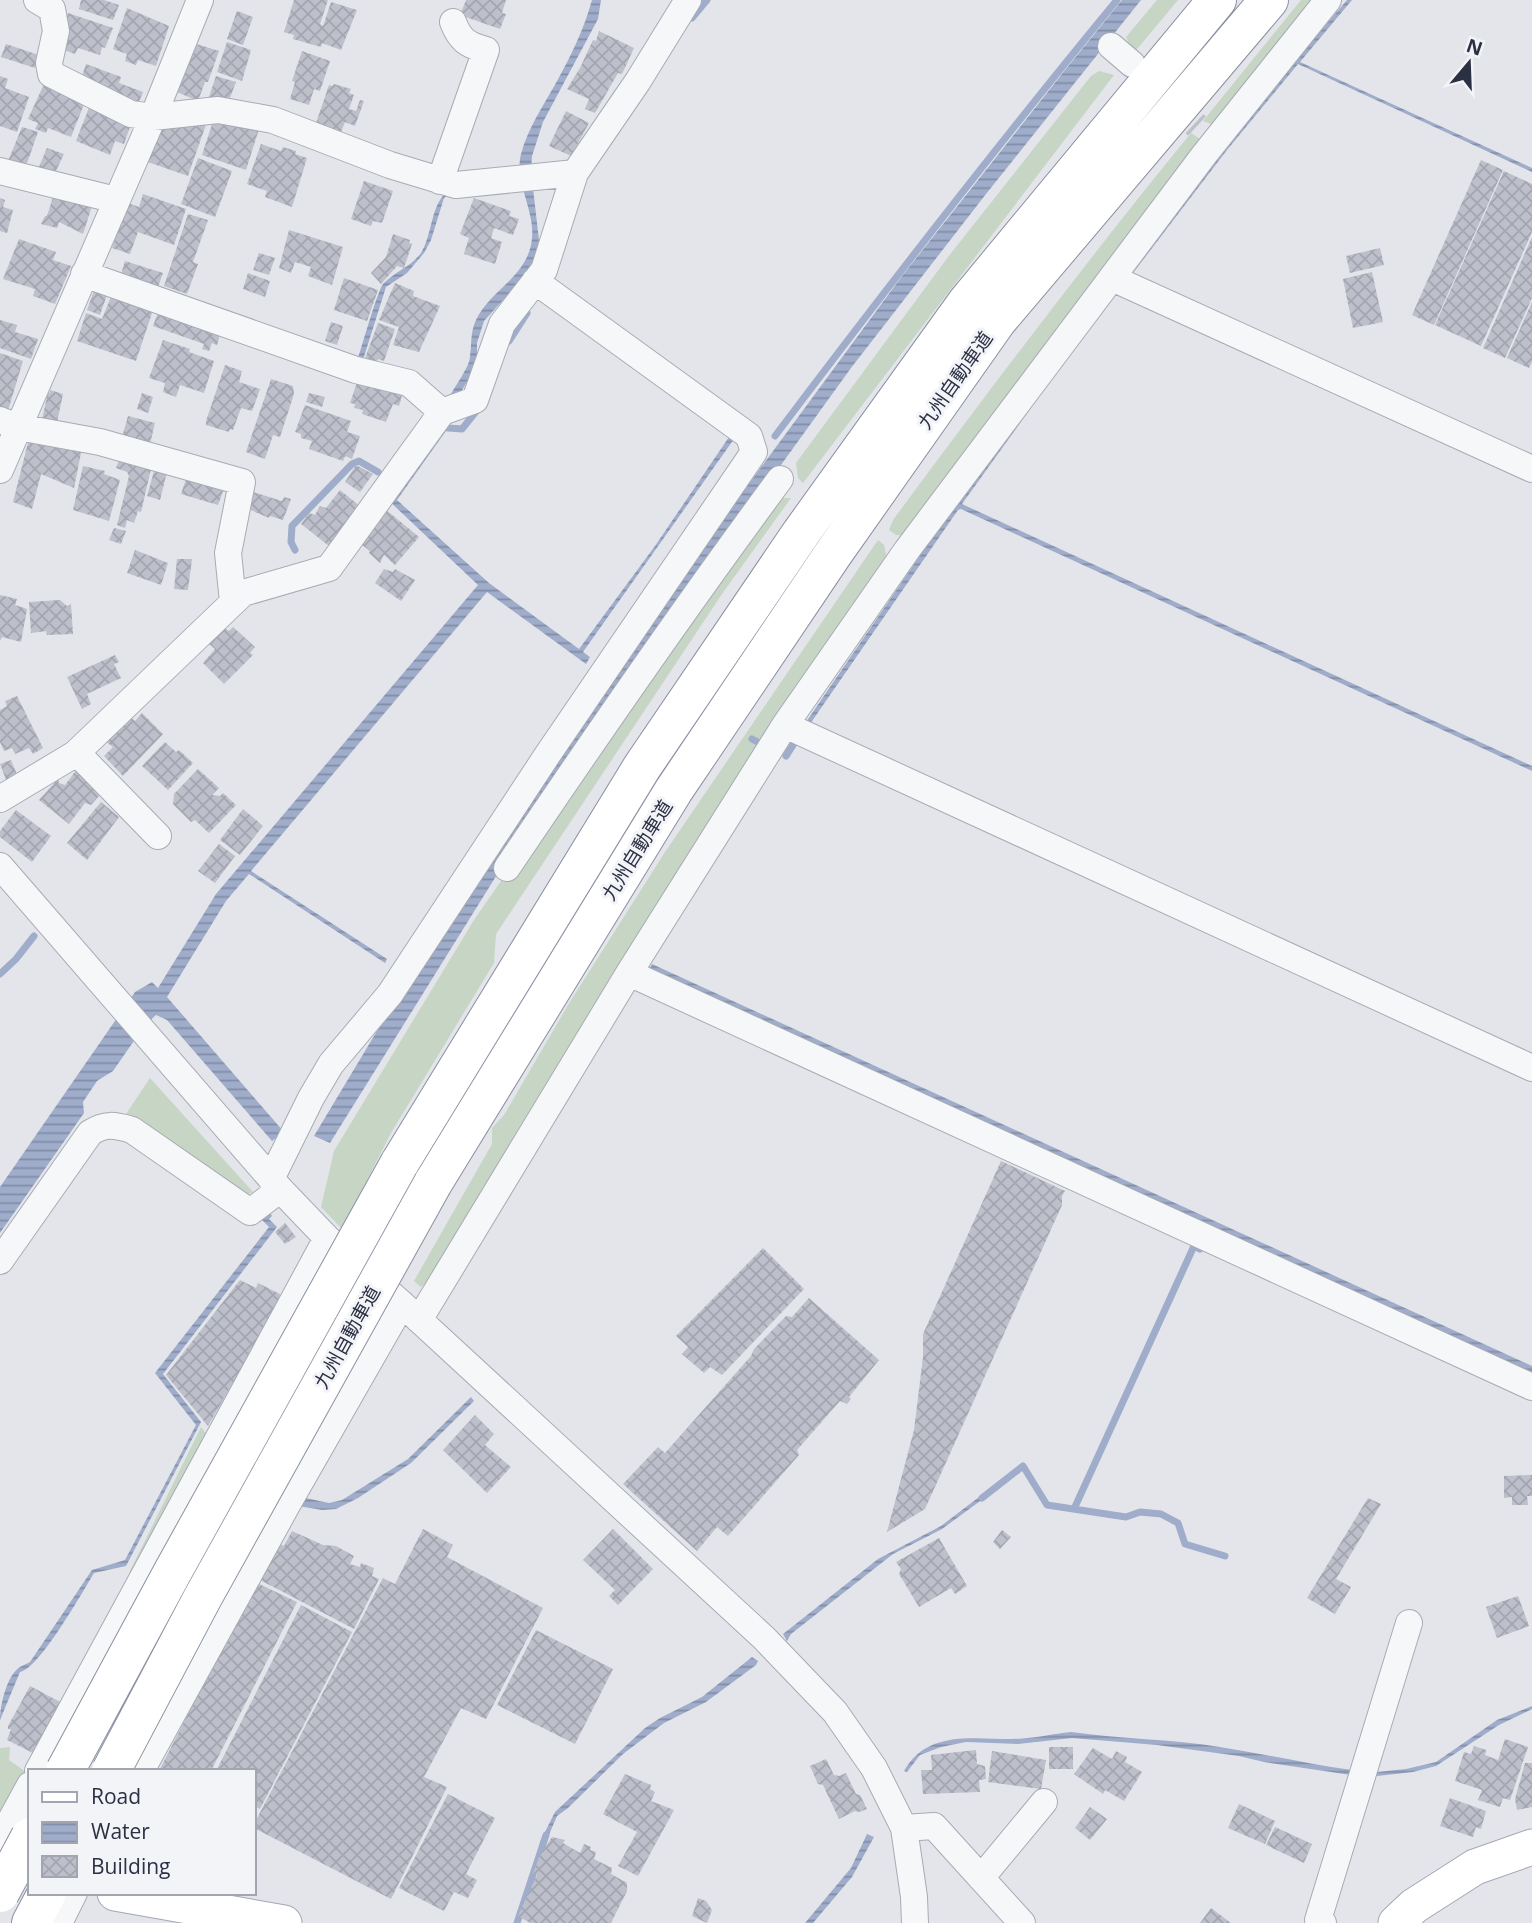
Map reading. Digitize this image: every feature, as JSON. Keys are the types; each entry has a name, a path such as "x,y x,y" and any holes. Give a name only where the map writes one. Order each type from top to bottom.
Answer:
{"highway":[{"name":"九州自動車道","path":"66,1769 399,1164 642,767 801,533 967,302 1217,0"},
{"name":"九州自動車道","path":"112,1769 203,1597 433,1183 674,790 833,554 996,321 1269,0"},
{"path":"0,1893 28,1840"},
{"path":"31,1923 46,1895"}],"main road":[{"path":"1396,1923 1414,1906 1475,1867 1532,1847"},
{"path":"0,1870 28,1877"},
{"path":"126,1895 284,1923"}],"street":[{"path":"37,0 52,9 56,31 48,63 51,74 131,114 153,117 218,110 273,120 390,166 456,185 575,173"},
{"path":"0,470 9,423 84,274 153,117 200,0"},
{"path":"0,799 77,753 243,593 329,568 442,412 475,400 502,324 544,270 575,173 638,81 688,0"},
{"path":"142,1769 287,1505 785,725 907,550 1112,278 1206,134 1328,0"},
{"path":"440,181 486,50 469,46 460,38 453,22"},
{"path":"1111,46 1132,64"},
{"path":"0,171 116,200"},
{"path":"84,274 356,370 409,383 442,412"},
{"path":"1112,278 1532,469"},
{"path":"0,1261 89,1133 100,1126 114,1124 132,1130 250,1212 271,1188 311,1098 331,1064 390,994 538,768 754,452 749,436 535,281"},
{"path":"9,423 100,442 242,482 228,552 233,602"},
{"path":"508,868 613,712 780,479"},
{"path":"785,725 1532,1068"},
{"path":"77,753 158,836"},
{"path":"0,866 145,1034 271,1188 411,1312 789,1661 835,1712 874,1768 904,1828 915,1923"},
{"path":"629,973 1532,1387"},
{"path":"39,1769 327,1238"},
{"path":"1323,1923 1318,1920 1409,1623"},
{"path":"0,1840 28,1789"},
{"path":"981,1878 1044,1802"},
{"path":"904,1828 934,1826 1022,1923"},
{"path":"59,1923 73,1895"}],"green space":[{"path":"1157,0 1178,0 1133,54 1126,37"},
{"path":"1301,0 1322,0 1224,120 1211,124 1203,121"},
{"path":"1099,71 1114,75 803,483 798,478 796,463 948,257 1091,76"},
{"path":"1191,133 1200,139 911,536 896,535 889,530 893,520 1003,373"},
{"path":"782,498 791,498 722,594 496,934 494,963 391,1133 342,1229 321,1207 334,1151 474,920 598,741"},
{"path":"878,540 884,545 888,564 442,1270 421,1287 414,1281 492,1144 492,1128 504,1115 568,1005 665,852"},
{"path":"150,1078 253,1192 243,1196 124,1117"},
{"path":"201,1427 212,1441 139,1578 130,1571"},
{"path":"10,1747 9,1760 26,1772 25,1787 0,1826 0,1748"}],"water":[{"path":"592,0 601,0 598,19 543,122 532,156 531,171 539,240 534,261 525,276 484,321 477,343 477,364 457,399 448,428 397,500 489,583 579,649 655,546 729,437 734,439 583,652 590,657 586,664 487,592 251,871 387,959 385,963 249,874 226,901 167,997 284,1132 272,1141 167,1020 156,1015 145,1025 113,1071 97,1081 83,1102 84,1113 0,1233 0,1187 135,992 152,982 158,988 216,894 478,585 386,498 462,376 470,359 476,320 491,299 517,272 529,251 532,228 520,175 521,154 532,126 577,42"},
{"path":"1122,0 1141,0 851,368 711,562 503,865 330,1143 314,1136 398,996 686,569 902,276"},
{"path":"1347,0 1352,0 1300,62 1532,168 1532,172 1298,64 1227,150 1133,273 1129,270 1222,146"},
{"path":"449,190 450,194 444,198 431,240 424,253 407,273 386,287 362,363 357,361 380,289 421,253 438,203"},
{"path":"1113,290 1118,292 1066,359 962,504 1532,766 1532,771 961,509 810,724 806,722 954,506"},
{"path":"652,964 1532,1366 1532,1374 649,970"},
{"path":"269,1211 272,1216 269,1219 277,1227 163,1374 201,1422 126,1566 94,1573 49,1645 28,1668 20,1672 0,1720 3,1699 11,1677 20,1667 30,1662 92,1570 125,1560 196,1425 155,1373 269,1227 261,1219"},
{"path":"471,1397 474,1401 411,1463 358,1498 336,1509 298,1506 301,1497 329,1503 342,1500 408,1459"},
{"path":"983,1494 987,1496 942,1529 893,1554 791,1634 787,1641 783,1634 878,1559 941,1526"},
{"path":"752,1657 758,1661 756,1665 706,1702 664,1723 623,1754 557,1816 545,1844 540,1842 555,1812 645,1728 702,1697"},
{"path":"1532,1706 1532,1709 1499,1725 1436,1766 1377,1776 1377,1772 1436,1762 1497,1720"},
{"path":"1071,1732 1202,1744 1352,1770 1351,1775 1157,1745 1072,1738 1018,1744 966,1742 920,1755 907,1772 904,1771 914,1758 937,1743 966,1738 1019,1739"},
{"path":"867,1834 874,1837 852,1877 813,1923 805,1923 851,1868"}],"building":[{"path":"81,0 104,0 119,5 113,20 79,9"},
{"path":"294,0 328,0 320,24 323,26 331,2 357,10 341,50 322,43 321,47 293,39 294,35 284,32"},
{"path":"466,0 506,0 502,13 506,14 500,29 460,15"},
{"path":"127,8 169,26 156,66 138,60 136,65 125,61 127,54 113,49"},
{"path":"237,11 253,17 243,45 227,39"},
{"path":"68,13 113,28 100,55 78,48 75,54 58,48"},
{"path":"599,31 634,48 622,74 618,73 595,113 585,109 589,99 567,89 593,40 596,41"},
{"path":"227,42 251,50 242,81 217,72"},
{"path":"193,43 219,51 198,101 177,92"},
{"path":"6,44 39,55 35,68 1,57"},
{"path":"302,51 330,61 320,91 314,89 309,105 290,99 295,82 292,81"},
{"path":"86,64 121,77 119,83 143,92 137,107 80,82"},
{"path":"0,76 8,79 5,88 29,97 17,132 0,126"},
{"path":"216,76 236,82 228,103 209,97"},
{"path":"44,84 85,102 71,137 48,128 46,133 35,129 38,123 28,119"},
{"path":"329,85 351,89 349,93 354,95 349,109 356,111 360,100 364,101 355,126 345,122 340,135 315,126"},
{"path":"90,105 123,118 121,124 130,127 124,144 115,141 110,155 76,141"},
{"path":"566,111 589,123 571,156 549,146"},
{"path":"214,118 260,126 246,170 202,155"},
{"path":"208,119 188,176 145,161 160,123"},
{"path":"22,127 38,132 26,166 8,161"},
{"path":"261,144 281,151 283,147 307,158 292,207 265,197 267,191 247,184"},
{"path":"47,148 64,154 53,177 38,169"},
{"path":"198,158 232,171 215,217 181,204"},
{"path":"1481,160 1503,170 1434,325 1412,315"},
{"path":"1504,171 1532,184 1532,232 1481,346 1435,325"},
{"path":"364,181 393,191 382,223 373,221 371,226 351,219"},
{"path":"54,194 92,206 83,234 59,222 57,228 41,224 47,216"},
{"path":"143,194 186,209 174,245 138,232 130,254 112,248 128,203 139,207"},
{"path":"0,198 5,200 3,207 13,210 7,233 0,231"},
{"path":"474,198 511,211 509,216 519,219 513,235 494,228 491,238 502,242 495,264 464,254 469,238 460,234"},
{"path":"188,214 208,220 193,262 198,264 187,294 164,286"},
{"path":"289,230 343,247 332,285 308,276 311,267 295,262 291,273 279,268"},
{"path":"393,234 410,240 409,243 412,244 404,268 397,266 381,284 371,273 386,257"},
{"path":"1532,237 1532,298 1505,358 1483,348"},
{"path":"19,239 56,252 53,260 71,266 55,304 33,296 35,289 3,279"},
{"path":"1380,248 1384,265 1350,273 1346,256"},
{"path":"259,253 275,258 269,275 253,270"},
{"path":"125,261 163,273 157,290 120,278"},
{"path":"1372,272 1383,322 1353,328 1343,279"},
{"path":"248,273 270,281 265,297 243,289"},
{"path":"344,278 378,290 367,321 334,310"},
{"path":"395,283 414,291 413,296 440,306 419,352 393,345 399,327 379,320"},
{"path":"95,288 108,292 100,315 87,310"},
{"path":"114,289 153,310 136,361 77,341 86,313 102,319"},
{"path":"1532,302 1532,362 1529,368 1507,358"},
{"path":"160,307 222,328 217,345 212,343 209,351 202,349 204,344 153,326"},
{"path":"0,320 17,325 15,332 38,339 31,359 0,348"},
{"path":"331,322 343,326 337,345 325,341"},
{"path":"378,323 395,329 384,361 378,359 375,365 364,361"},
{"path":"163,340 214,361 204,393 180,385 176,397 163,392 165,383 149,378"},
{"path":"0,353 23,361 7,414 0,412"},
{"path":"225,365 242,371 239,382 260,389 252,411 241,408 233,430 230,429 229,432 206,425"},
{"path":"359,377 403,392 399,406 393,404 386,422 362,414 363,410 354,408 355,404 350,403"},
{"path":"271,379 293,386 294,394 280,437 273,435 265,459 246,452"},
{"path":"50,390 63,394 56,427 41,424"},
{"path":"142,393 153,397 148,413 137,409"},
{"path":"309,393 325,397 322,407 306,402"},
{"path":"305,405 351,421 347,432 360,436 352,459 345,456 343,461 309,449 312,441 301,438 301,434 295,432"},
{"path":"128,416 155,423 149,448 121,441"},
{"path":"30,435 82,448 74,488 41,474 32,509 13,502"},
{"path":"121,455 152,465 141,512 138,511 134,523 127,520 125,528 117,525 129,476 127,472 116,468"},
{"path":"156,464 168,468 160,500 147,496"},
{"path":"356,465 373,474 360,492 345,482"},
{"path":"83,466 105,471 104,474 120,480 109,521 73,510"},
{"path":"188,473 225,486 218,505 181,494"},
{"path":"340,490 361,507 329,546 301,524 309,513 315,515 320,506 326,508"},
{"path":"250,491 282,501 284,497 291,499 283,520 270,516 269,518 244,507"},
{"path":"385,509 419,537 395,565 384,555 380,563 357,541"},
{"path":"114,528 126,531 121,544 109,540"},
{"path":"135,550 168,563 161,585 127,573"},
{"path":"177,559 192,559 188,590 174,589"},
{"path":"384,569 393,572 395,569 415,580 401,601 375,583"},
{"path":"0,595 17,599 15,605 27,609 21,642 2,637 0,641"},
{"path":"60,600 67,606 71,604 73,634 47,635 46,631 31,633 29,602"},
{"path":"223,627 229,631 233,627 255,647 250,653 253,655 224,684 203,663 215,649 208,643"},
{"path":"115,655 119,662 114,664 121,678 87,694 91,704 82,709 67,677"},
{"path":"17,696 43,748 33,754 29,748 15,754 12,748 4,751 0,742 0,710 7,706 5,701"},
{"path":"142,713 163,734 123,776 104,756 113,747 105,741 128,715 135,721"},
{"path":"165,742 193,763 168,790 142,766"},
{"path":"11,760 18,777 7,782 0,764"},
{"path":"77,769 99,796 91,805 85,803 69,824 39,800 58,779 59,783 65,785"},
{"path":"198,769 219,788 212,795 220,796 223,793 236,805 209,833 195,820 191,822 173,804 174,794"},
{"path":"101,802 119,817 87,860 67,843"},
{"path":"243,809 263,826 240,855 220,840"},
{"path":"16,810 51,836 32,862 0,837 0,831"},
{"path":"219,844 235,856 215,883 198,871"},
{"path":"1001,1161 1065,1191 1062,1205 925,1509 887,1532 914,1430 923,1357 923,1334"},
{"path":"285,1223 296,1237 285,1244 275,1232"},
{"path":"763,1248 804,1289 722,1375 710,1367 704,1373 682,1354 688,1347 676,1336"},
{"path":"240,1280 256,1288 258,1283 280,1294 278,1304 208,1426 166,1375"},
{"path":"809,1298 879,1360 849,1397 851,1399 847,1404 840,1401 797,1450 799,1455 728,1536 717,1527 697,1551 623,1484 658,1447 665,1453 751,1356 754,1349 786,1316 792,1317"},
{"path":"475,1415 494,1434 485,1445 511,1467 487,1493 443,1450"},
{"path":"1532,1475 1532,1496 1527,1496 1528,1505 1512,1505 1512,1497 1504,1498 1504,1476"},
{"path":"1368,1498 1381,1504 1336,1579 1351,1587 1335,1614 1307,1598"},
{"path":"423,1529 453,1545 447,1557 543,1608 486,1719 461,1708 424,1777 447,1787 391,1899 256,1829 256,1820 383,1578 395,1584"},
{"path":"613,1529 653,1569 618,1605 609,1596 615,1590 583,1560"},
{"path":"1002,1530 1011,1537 1000,1549 993,1542"},
{"path":"292,1531 323,1545 336,1546 354,1556 350,1564 360,1567 361,1563 374,1568 372,1576 379,1579 354,1629 260,1580 278,1543 284,1546"},
{"path":"939,1538 967,1586 955,1594 951,1588 919,1607 899,1574 901,1569 896,1562"},
{"path":"255,1582 297,1602 212,1769 160,1769"},
{"path":"1518,1596 1529,1626 1497,1638 1486,1607"},
{"path":"301,1605 352,1632 260,1809 256,1807 256,1769 217,1769"},
{"path":"536,1630 613,1669 575,1744 497,1705"},
{"path":"30,1686 62,1703 33,1753 7,1740 11,1729 8,1729 8,1726"},
{"path":"1505,1739 1528,1747 1510,1800 1503,1798 1500,1807 1478,1800 1482,1790 1455,1781 1464,1752 1471,1754 1474,1746 1486,1750 1485,1755 1498,1760"},
{"path":"1049,1747 1073,1747 1073,1769 1049,1769"},
{"path":"1093,1748 1112,1759 1116,1751 1127,1757 1125,1762 1142,1772 1124,1801 1105,1790 1103,1794 1074,1774"},
{"path":"976,1750 977,1764 985,1766 986,1779 979,1780 980,1792 923,1794 921,1770 932,1770 931,1755"},
{"path":"992,1751 1046,1760 1041,1789 988,1782"},
{"path":"826,1759 834,1775 846,1773 867,1809 855,1811 839,1819 823,1785 818,1784 810,1766"},
{"path":"1525,1763 1532,1763 1532,1807 1517,1810 1515,1799"},
{"path":"625,1774 651,1785 650,1789 655,1792 651,1801 674,1810 638,1876 618,1866 637,1832 603,1814"},
{"path":"448,1794 495,1818 466,1874 477,1880 468,1898 454,1892 444,1911 399,1888"},
{"path":"1450,1798 1486,1811 1481,1829 1476,1827 1473,1837 1440,1826"},
{"path":"1239,1804 1275,1821 1265,1844 1228,1828"},
{"path":"1090,1807 1107,1819 1090,1840 1075,1828"},
{"path":"1275,1827 1312,1844 1304,1863 1266,1845"},
{"path":"552,1837 565,1840 563,1843 580,1853 584,1844 591,1847 590,1850 596,1852 594,1859 612,1868 611,1874 627,1883 627,1891 611,1923 530,1923 518,1916 537,1875 533,1873 540,1855"},
{"path":"698,1898 706,1901 712,1910 707,1923 692,1916"},
{"path":"1211,1908 1231,1923 1200,1923"}],"waterway":[{"path":"692,18 707,0"},
{"path":"775,436 943,216 1117,0"},
{"path":"509,341 527,313"},
{"path":"448,428 462,429 478,409"},
{"path":"295,550 291,542 292,526 352,464 359,461 378,472"},
{"path":"752,739 763,745"},
{"path":"786,756 793,745"},
{"path":"0,974 34,936"},
{"path":"1074,1509 1194,1246 1200,1249"},
{"path":"982,1498 1023,1466 1047,1505 1126,1517 1140,1512 1161,1514 1178,1523 1185,1544 1225,1556"},
{"path":"517,1923 546,1835"}],"tunnel":[{"path":"1166,97 1197,126"}]}
